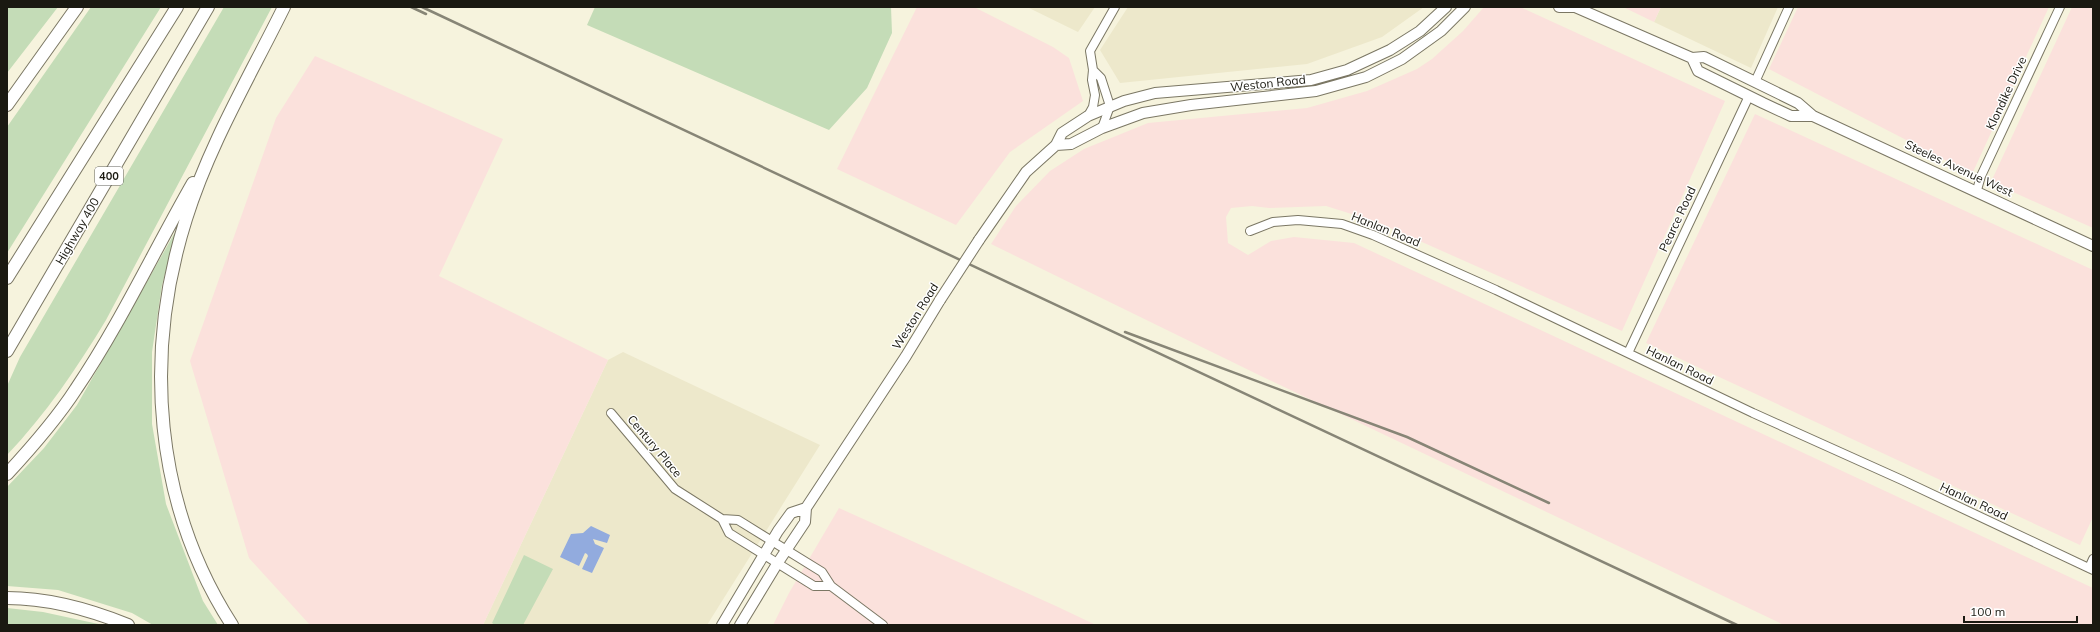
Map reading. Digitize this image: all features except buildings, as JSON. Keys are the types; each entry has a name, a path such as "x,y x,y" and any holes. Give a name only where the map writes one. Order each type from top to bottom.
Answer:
{"highway":[{"path":"7,105 77,7"},
{"name":"400","path":"7,278 177,7"},
{"name":"Highway 400","path":"7,351 208,7"},
{"path":"7,474 49,428 76,389 106,341 220,135 284,7"},
{"path":"7,96 29,73"},
{"path":"220,135 186,219 175,257 166,298 161,344 160,391 164,442 173,488 186,531 208,583 232,625"},
{"path":"7,598 22,598 61,604 128,625"}],"main road":[{"name":"Weston Road","path":"740,625 776,564 805,522 806,508 902,362 979,240 1026,172 1056,145 1062,133 1088,116 1110,106 1124,100 1155,92 1311,80 1347,70 1390,50 1420,31 1446,7"},
{"name":"Weston Road","path":"1056,145 1071,144 1102,128 1143,113 1191,105 1316,91 1366,77 1402,59 1440,31 1465,7"},
{"name":"Steeles Avenue West","path":"1559,7 1575,7 1692,58 1704,57 1798,103 1813,116 1977,190 2093,246"},
{"name":"Steeles Avenue West","path":"1692,58 1698,71 1749,96 1791,116 1813,116"},
{"path":"1749,96 1755,82"},
{"path":"722,625 763,555 791,513 806,508"}],"street":[{"path":"1088,116 1093,107 1095,95 1092,80 1093,70 1090,51 1115,7"},
{"path":"1755,82 1789,7"},
{"name":"Klondike Drive","path":"1977,190 1981,176 2060,7"},
{"path":"1093,70 1101,78 1110,106 1102,128"},
{"name":"Pearce Road","path":"1628,353 1749,96"},
{"name":"Hanlan Road","path":"1250,231 1285,219 1342,224 1373,235 1464,275 1753,414 1902,480 2091,569"},
{"name":"Century Place","path":"611,413 675,489 722,520 729,534 814,586 831,586"},
{"name":"Century Place","path":"722,520 738,520 785,551 822,572 831,586 883,625"},
{"path":"2091,569 2093,559"}],"shaded area":[{"path":"917,7 974,7 1053,47 1069,58 1083,101 1010,152 956,225 837,169"},
{"path":"1027,7 1095,7 1078,32"},
{"path":"1128,7 1424,7 1382,37 1307,64 1120,83 1100,50"},
{"path":"1484,7 1520,7 1725,101 1622,331 1377,222 1326,206 1269,208 1252,206 1231,208 1226,217 1228,243 1248,255 1271,241 1294,237 1354,243 2093,588 2093,625 1784,625 1263,377 991,244 1016,206 1050,171 1084,149 1148,123 1307,108 1367,91 1417,69 1432,59 1463,31"},
{"path":"1623,7 1661,7 1654,22"},
{"path":"1661,7 1778,7 1751,68 1654,22"},
{"path":"1798,7 2049,7 1972,174 1769,69"},
{"path":"2072,7 2093,7 2093,228 1991,182"},
{"path":"315,56 503,139 439,276 608,360 483,625 310,625 249,558 190,361 276,118"},
{"path":"1755,114 2093,270 2093,517 2080,545 1646,343"},
{"path":"623,352 820,445 707,625 483,625 608,360"},
{"path":"839,508 1096,625 773,625 789,593"}],"green space":[{"path":"7,7 58,7 7,73"},
{"path":"91,7 161,7 7,253 7,127"},
{"path":"224,7 272,7 106,320 84,356 48,407 7,455 7,386 20,357"},
{"path":"595,7 891,7 892,33 867,88 829,130 587,25"},
{"path":"178,227 162,285 152,352 152,424 166,504 203,601 218,625 153,625 132,613 58,590 7,586 7,487 44,448 77,405"},
{"path":"524,555 553,569 523,625 495,625 492,623"},
{"path":"7,608 43,612 103,625 7,625"}],"water":[{"path":"591,526 610,535 607,543 593,539 595,544 604,548 592,573 582,569 588,556 585,553 579,566 560,557 571,534 583,533"}],"railway":[{"path":"411,7 426,14"},
{"path":"422,7 1737,625"},
{"path":"1125,332 1407,437 1549,503"}]}
